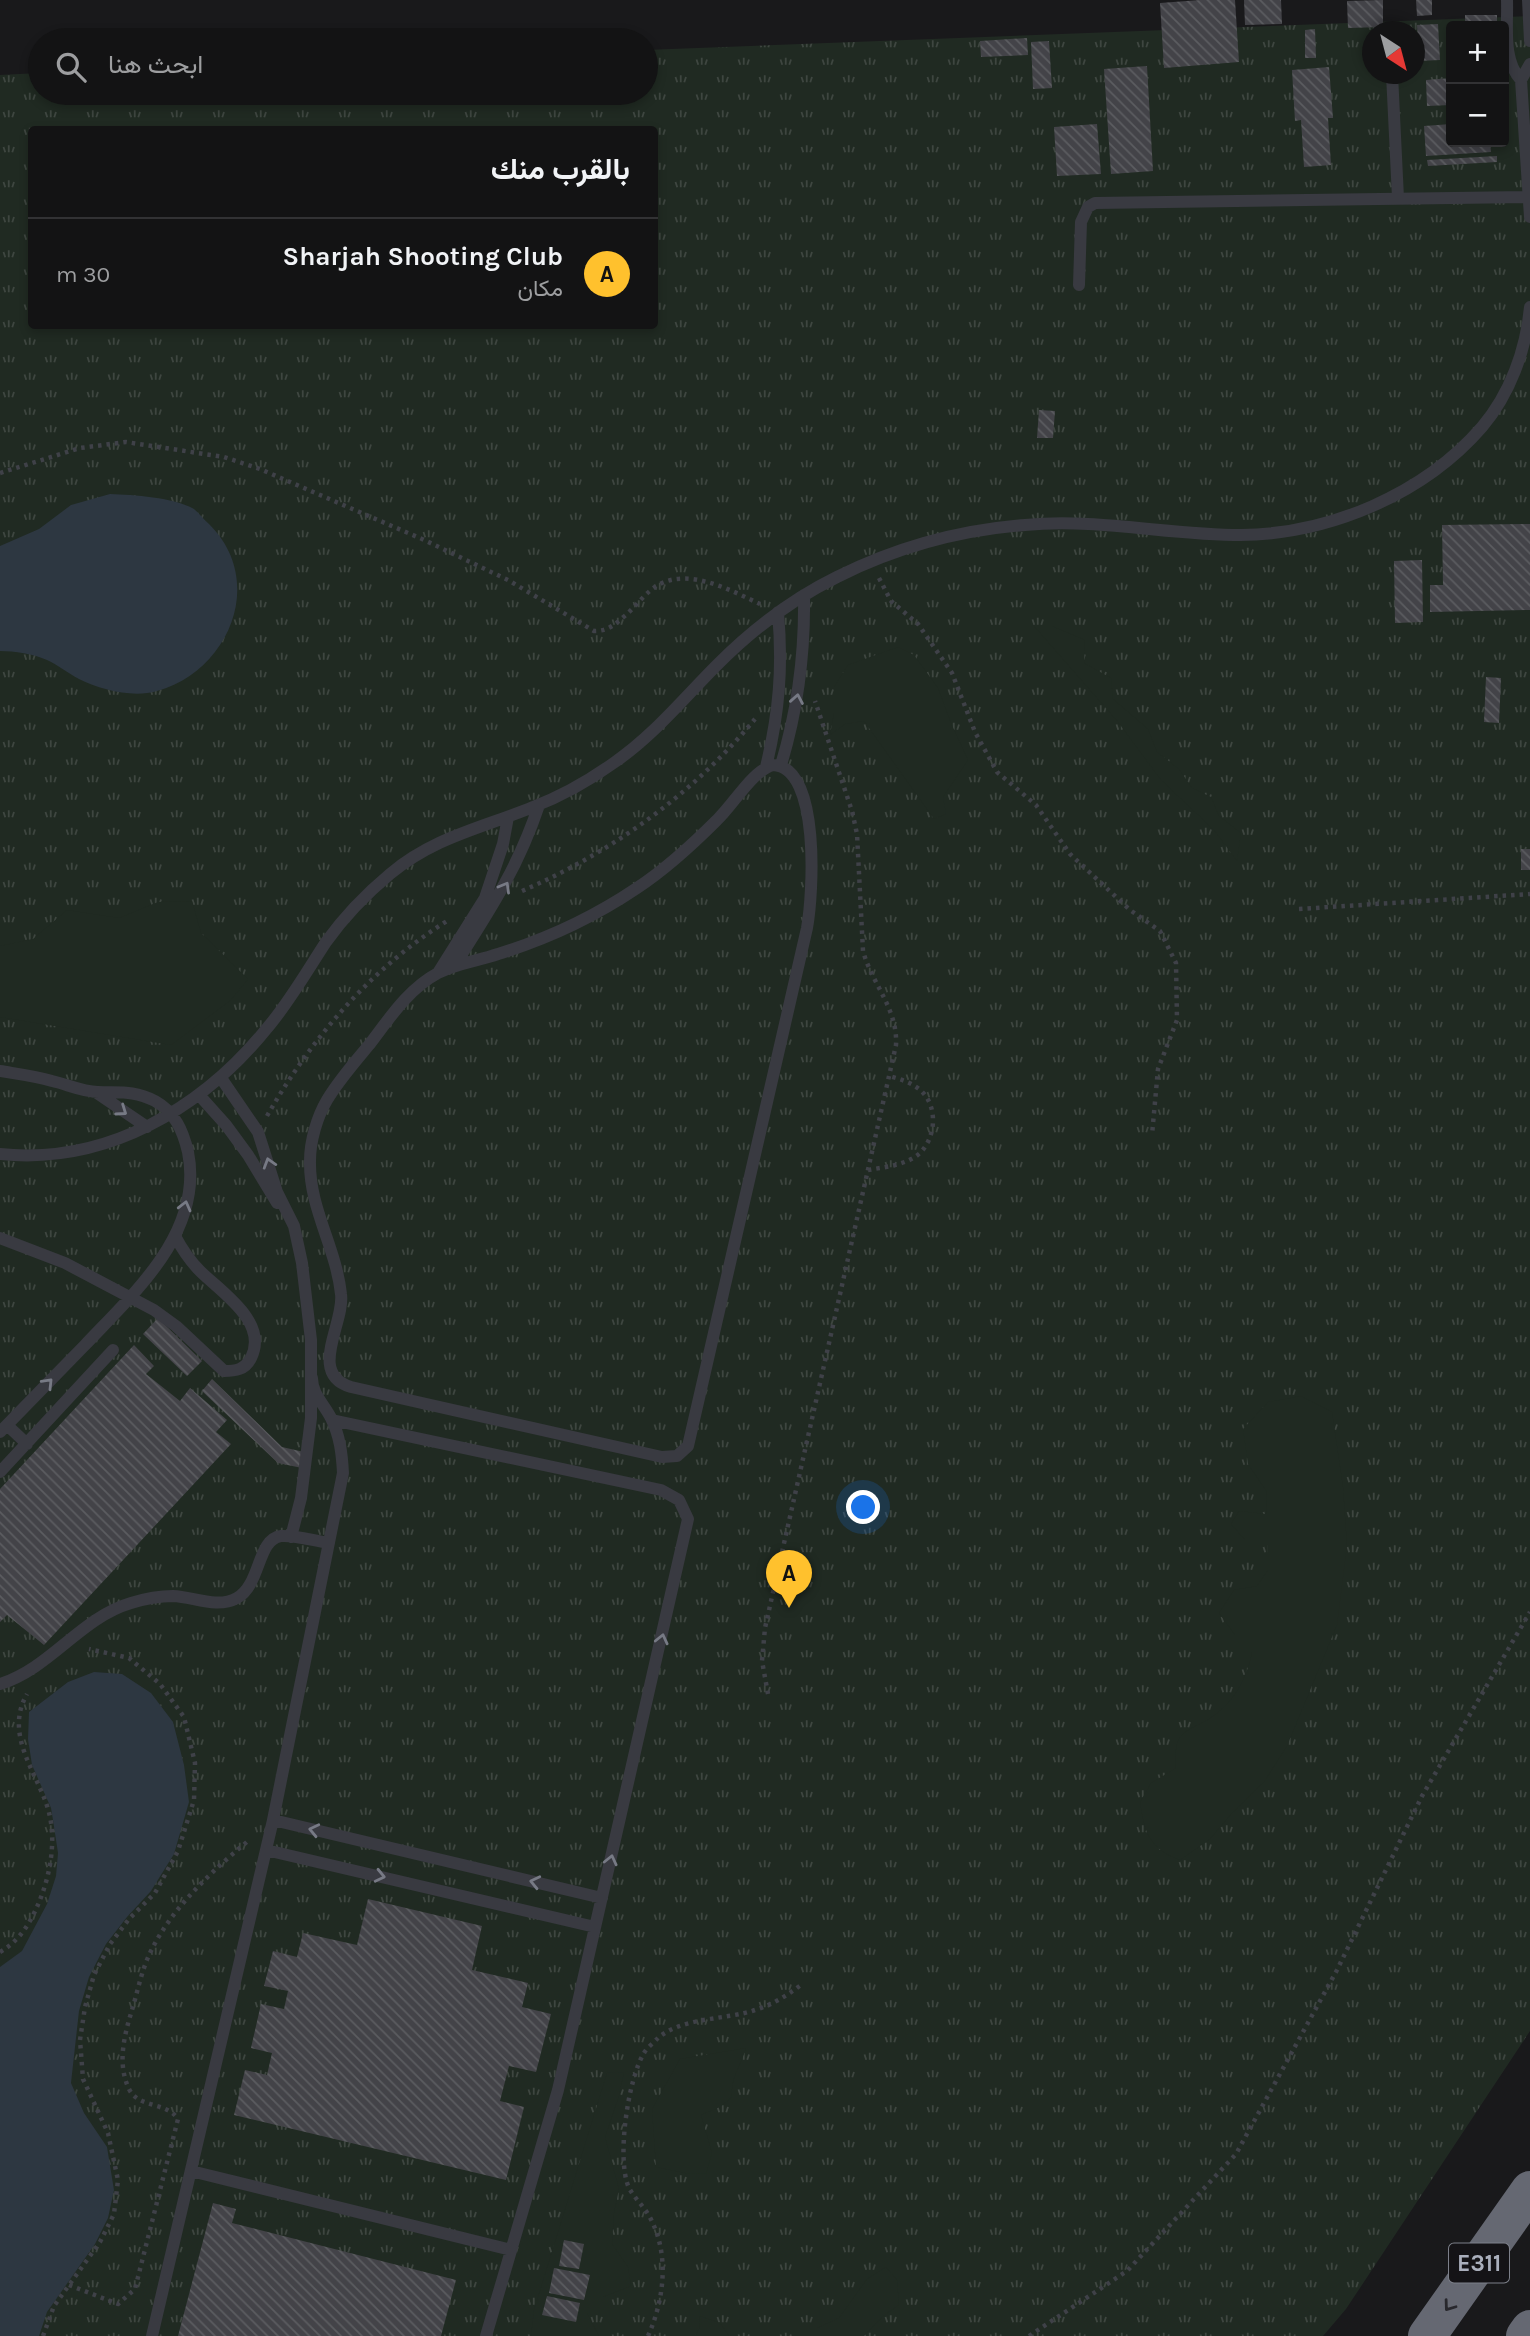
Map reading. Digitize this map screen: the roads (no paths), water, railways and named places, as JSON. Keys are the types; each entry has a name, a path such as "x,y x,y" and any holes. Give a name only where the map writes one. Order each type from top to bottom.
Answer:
{"highway":[{"name":"E311","path":"1427,2336 1530,2190"},
{"path":"1525,2336 1530,2329"}],"lane":[{"path":"1507,0 1509,57 1513,70 1521,80"},
{"path":"1528,0 1530,41"},
{"path":"1530,64 1521,80 1530,217"},
{"path":"1392,84 1398,198"},
{"path":"1079,285 1082,222 1088,207 1095,203 1530,197"},
{"path":"0,1154 58,1153 104,1144 148,1127 200,1096 221,1078 267,1029 300,985 328,940 358,903 393,871 433,845 476,826 539,806 580,785 618,760 653,732 686,700 715,666 778,612 804,594 870,562 921,544 974,531 1028,524 1082,523 1244,535 1298,530 1351,516 1401,492 1423,477 1446,461 1483,426 1511,382 1527,334 1530,307"},
{"path":"780,765 791,732 803,664 804,594"},
{"path":"766,767 780,765 789,770 795,778 810,834 812,897 691,1438 683,1452 677,1456 662,1457 351,1387 338,1381 330,1370 329,1357 342,1298 333,1255 310,1187 310,1157 315,1129 326,1102 408,996 438,973 455,965 538,940 577,923 637,888 694,843 766,767 780,690 782,651 778,612"},
{"path":"438,973 521,856 539,806"},
{"path":"455,965 490,900 508,817"},
{"path":"0,1071 37,1077 97,1093 148,1127"},
{"path":"152,2336 273,1821 343,1473 341,1446 332,1420 312,1389 307,1301 294,1226 277,1192 258,1132 221,1078"},
{"path":"27,1444 4,1428 148,1279 175,1236 190,1186 190,1161 184,1136 173,1114 138,1094 117,1091 97,1093"},
{"path":"200,1096 248,1155 267,1189 294,1226"},
{"path":"0,1238 65,1263 154,1310 176,1326 224,1371 235,1371 246,1366 252,1356 254,1343 252,1329 245,1316 191,1260 175,1236"},
{"path":"0,1472 113,1350"},
{"path":"291,1537 307,1458 312,1378"},
{"path":"332,1420 671,1493 679,1500 688,1519 558,2090 486,2336"},
{"path":"0,1684 44,1662 90,1624 130,1603 174,1596 212,1602 236,1599 246,1592 253,1582 269,1542 275,1538 291,1537 329,1543"},
{"path":"273,1821 602,1898"},
{"path":"266,1850 595,1927"},
{"path":"191,2171 511,2250"}],"place":[{"name":"Sharjah Shooting Club","path":"789,1608"}]}
